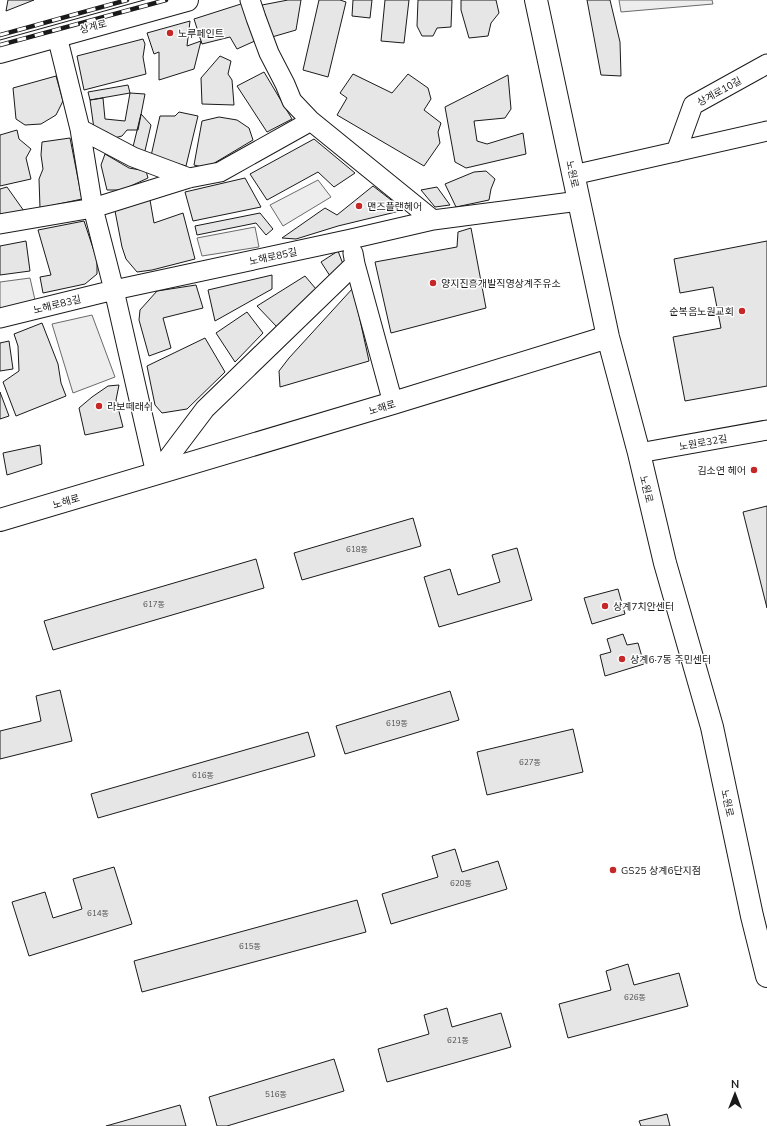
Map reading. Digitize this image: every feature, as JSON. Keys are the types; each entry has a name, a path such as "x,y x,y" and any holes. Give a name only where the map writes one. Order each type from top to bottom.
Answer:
{"main road":[{"name":"상계로","path":"0,52 187,0"},
{"name":"노원로","path":"536,0 608,337 639,453 665,563 712,727 752,916 767,976"},
{"name":"노해로","path":"0,520 393,403 608,337"}],"street":[{"path":"250,0 269,53 292,101 311,120 432,220"},
{"path":"57,36 80,129 93,208 114,290 156,474"},
{"name":"상계로10길","path":"676,152 693,105 767,64"},
{"path":"0,224 93,208 189,178 220,172 311,120"},
{"path":"80,129 133,158 189,178"},
{"path":"573,175 767,131"},
{"name":"노해로85길","path":"114,290 432,220 579,201"},
{"path":"350,239 355,264 393,403"},
{"path":"156,474 205,409 355,264"},
{"name":"노해로83길","path":"0,318 114,290"},
{"name":"노원로32길","path":"639,453 767,430"}],"shaded area":[{"path":"619,0 712,0 713,4 621,12"},
{"path":"318,180 331,197 283,226 270,205"},
{"path":"255,227 259,247 202,256 197,238"},
{"path":"30,278 35,300 0,309 0,282"},
{"path":"92,315 115,377 73,393 52,324"}],"building":[{"path":"8,0 34,0 6,11"},
{"path":"288,0 301,0 296,30 272,37 262,5"},
{"path":"319,0 340,0 346,2 328,77 303,70"},
{"path":"353,0 372,0 370,18 352,16"},
{"path":"385,0 409,0 404,43 381,41"},
{"path":"418,0 452,0 451,27 437,28 433,36 422,36 417,26"},
{"path":"461,0 496,0 499,13 491,23 488,36 469,38 461,10"},
{"path":"587,0 610,0 620,42 621,76 601,75"},
{"path":"244,3 257,40 237,49 230,37 202,44 194,19"},
{"path":"190,21 187,46 201,41 194,69 159,80 159,52 154,54 147,33"},
{"path":"143,39 145,44 143,57 146,74 84,90 77,56"},
{"path":"220,56 231,61 228,74 232,80 234,105 202,104 201,78"},
{"path":"264,72 292,119 267,132 237,86"},
{"path":"353,74 392,93 408,74 428,88 431,99 424,110 441,123 438,132 440,143 424,166 337,115 347,98 340,93"},
{"path":"508,75 511,109 505,118 474,121 477,141 487,144 523,133 526,154 466,168 455,162 445,107"},
{"path":"56,76 63,101 56,115 41,124 25,125 16,119 13,88"},
{"path":"128,85 130,93 90,100 88,92"},
{"path":"130,93 145,94 138,130 127,130 122,136 114,138 107,132 94,129 90,100 103,98 105,119 125,121"},
{"path":"179,112 198,116 186,166 151,156 160,116 175,116"},
{"path":"141,114 151,125 144,155 132,151"},
{"path":"219,117 237,120 249,128 253,140 206,168 194,165 202,121"},
{"path":"17,130 19,139 31,149 26,158 31,179 0,186 0,135"},
{"path":"70,138 82,199 40,208 39,179 43,169 41,155 42,142"},
{"path":"314,139 355,173 334,187 318,172 267,200 250,174"},
{"path":"105,154 129,168 146,171 148,178 122,190 107,190 101,165"},
{"path":"486,171 495,179 489,200 456,207 445,184 474,172"},
{"path":"245,178 261,207 193,221 185,192"},
{"path":"373,186 404,210 338,226 296,239 282,238 325,208 337,215"},
{"path":"7,187 24,211 0,215 0,189"},
{"path":"437,187 450,205 435,207 421,190"},
{"path":"150,200 154,223 183,213 195,259 152,270 137,272 126,259 122,247 115,211"},
{"path":"260,213 273,229 266,235 256,223 197,235 195,226"},
{"path":"84,221 97,260 97,274 85,284 43,293 40,277 51,275 38,230"},
{"path":"471,228 486,308 391,333 375,262 457,247 458,232"},
{"path":"26,241 30,271 0,275 0,246"},
{"name":"순복음노원교회","path":"767,241 767,386 685,401 673,337 721,328 713,287 680,293 674,259"},
{"path":"338,251 343,264 330,276 321,262"},
{"path":"272,275 272,289 215,321 208,290"},
{"path":"305,276 316,289 277,327 257,306"},
{"path":"196,285 203,308 163,318 171,348 149,356 139,320 140,310 157,291"},
{"path":"353,288 369,361 280,387 279,371"},
{"path":"247,312 263,333 235,362 216,333"},
{"path":"42,323 58,364 61,383 66,396 16,416 3,382 19,371 18,346 14,334"},
{"path":"205,338 225,372 187,409 162,413 155,405 147,366"},
{"path":"9,341 13,369 0,371 0,343"},
{"path":"119,385 116,400 123,427 85,435 79,408 108,386"},
{"path":"0,392 9,416 0,419"},
{"path":"40,445 42,464 7,475 3,453"},
{"path":"767,506 767,608 743,512"},
{"path":"413,518 421,546 302,580 294,553"},
{"path":"517,548 532,600 439,627 424,577 450,569 458,595 500,582 492,555"},
{"path":"256,559 264,588 53,650 44,621"},
{"name":"상계7치안센터","path":"618,589 625,614 592,624 584,598"},
{"name":"상계6·7동 주민센터","path":"623,634 627,645 638,643 644,664 605,676 600,655 611,652 607,639"},
{"path":"60,690 72,741 0,759 0,731 41,721 36,696"},
{"path":"450,691 459,720 345,754 336,726"},
{"path":"573,729 583,772 487,795 477,752"},
{"path":"308,732 315,756 98,818 91,794"},
{"path":"455,849 462,872 498,861 507,889 391,924 382,894 438,877 432,856"},
{"path":"114,867 132,924 29,956 12,902 45,892 53,918 82,909 73,879"},
{"path":"357,900 366,932 142,992 134,961"},
{"path":"628,964 634,985 679,973 688,1006 568,1038 559,1004 611,990 606,971"},
{"path":"447,1008 452,1027 501,1013 511,1047 387,1082 378,1049 429,1034 424,1015"},
{"path":"334,1059 344,1091 227,1126 217,1126 209,1097"},
{"path":"180,1105 186,1126 106,1126"},
{"path":"667,1114 670,1126 641,1126 639,1121"}],"railway":[{"path":"0,35 127,0"},
{"path":"0,45 166,0"}],"place":[{"name":"노루페인트","path":"170,33"},
{"name":"맨즈플랜헤어","path":"359,206"},
{"name":"양지진흥개발직영상계주유소","path":"433,283"},
{"name":"순복음노원교회","path":"742,311"},
{"name":"라보떼래쉬","path":"99,406"},
{"name":"김소연 헤어","path":"754,470"},
{"name":"상계7치안센터","path":"605,606"},
{"name":"상계6·7동 주민센터","path":"622,659"},
{"name":"GS25 상계6단지점","path":"613,870"}]}
